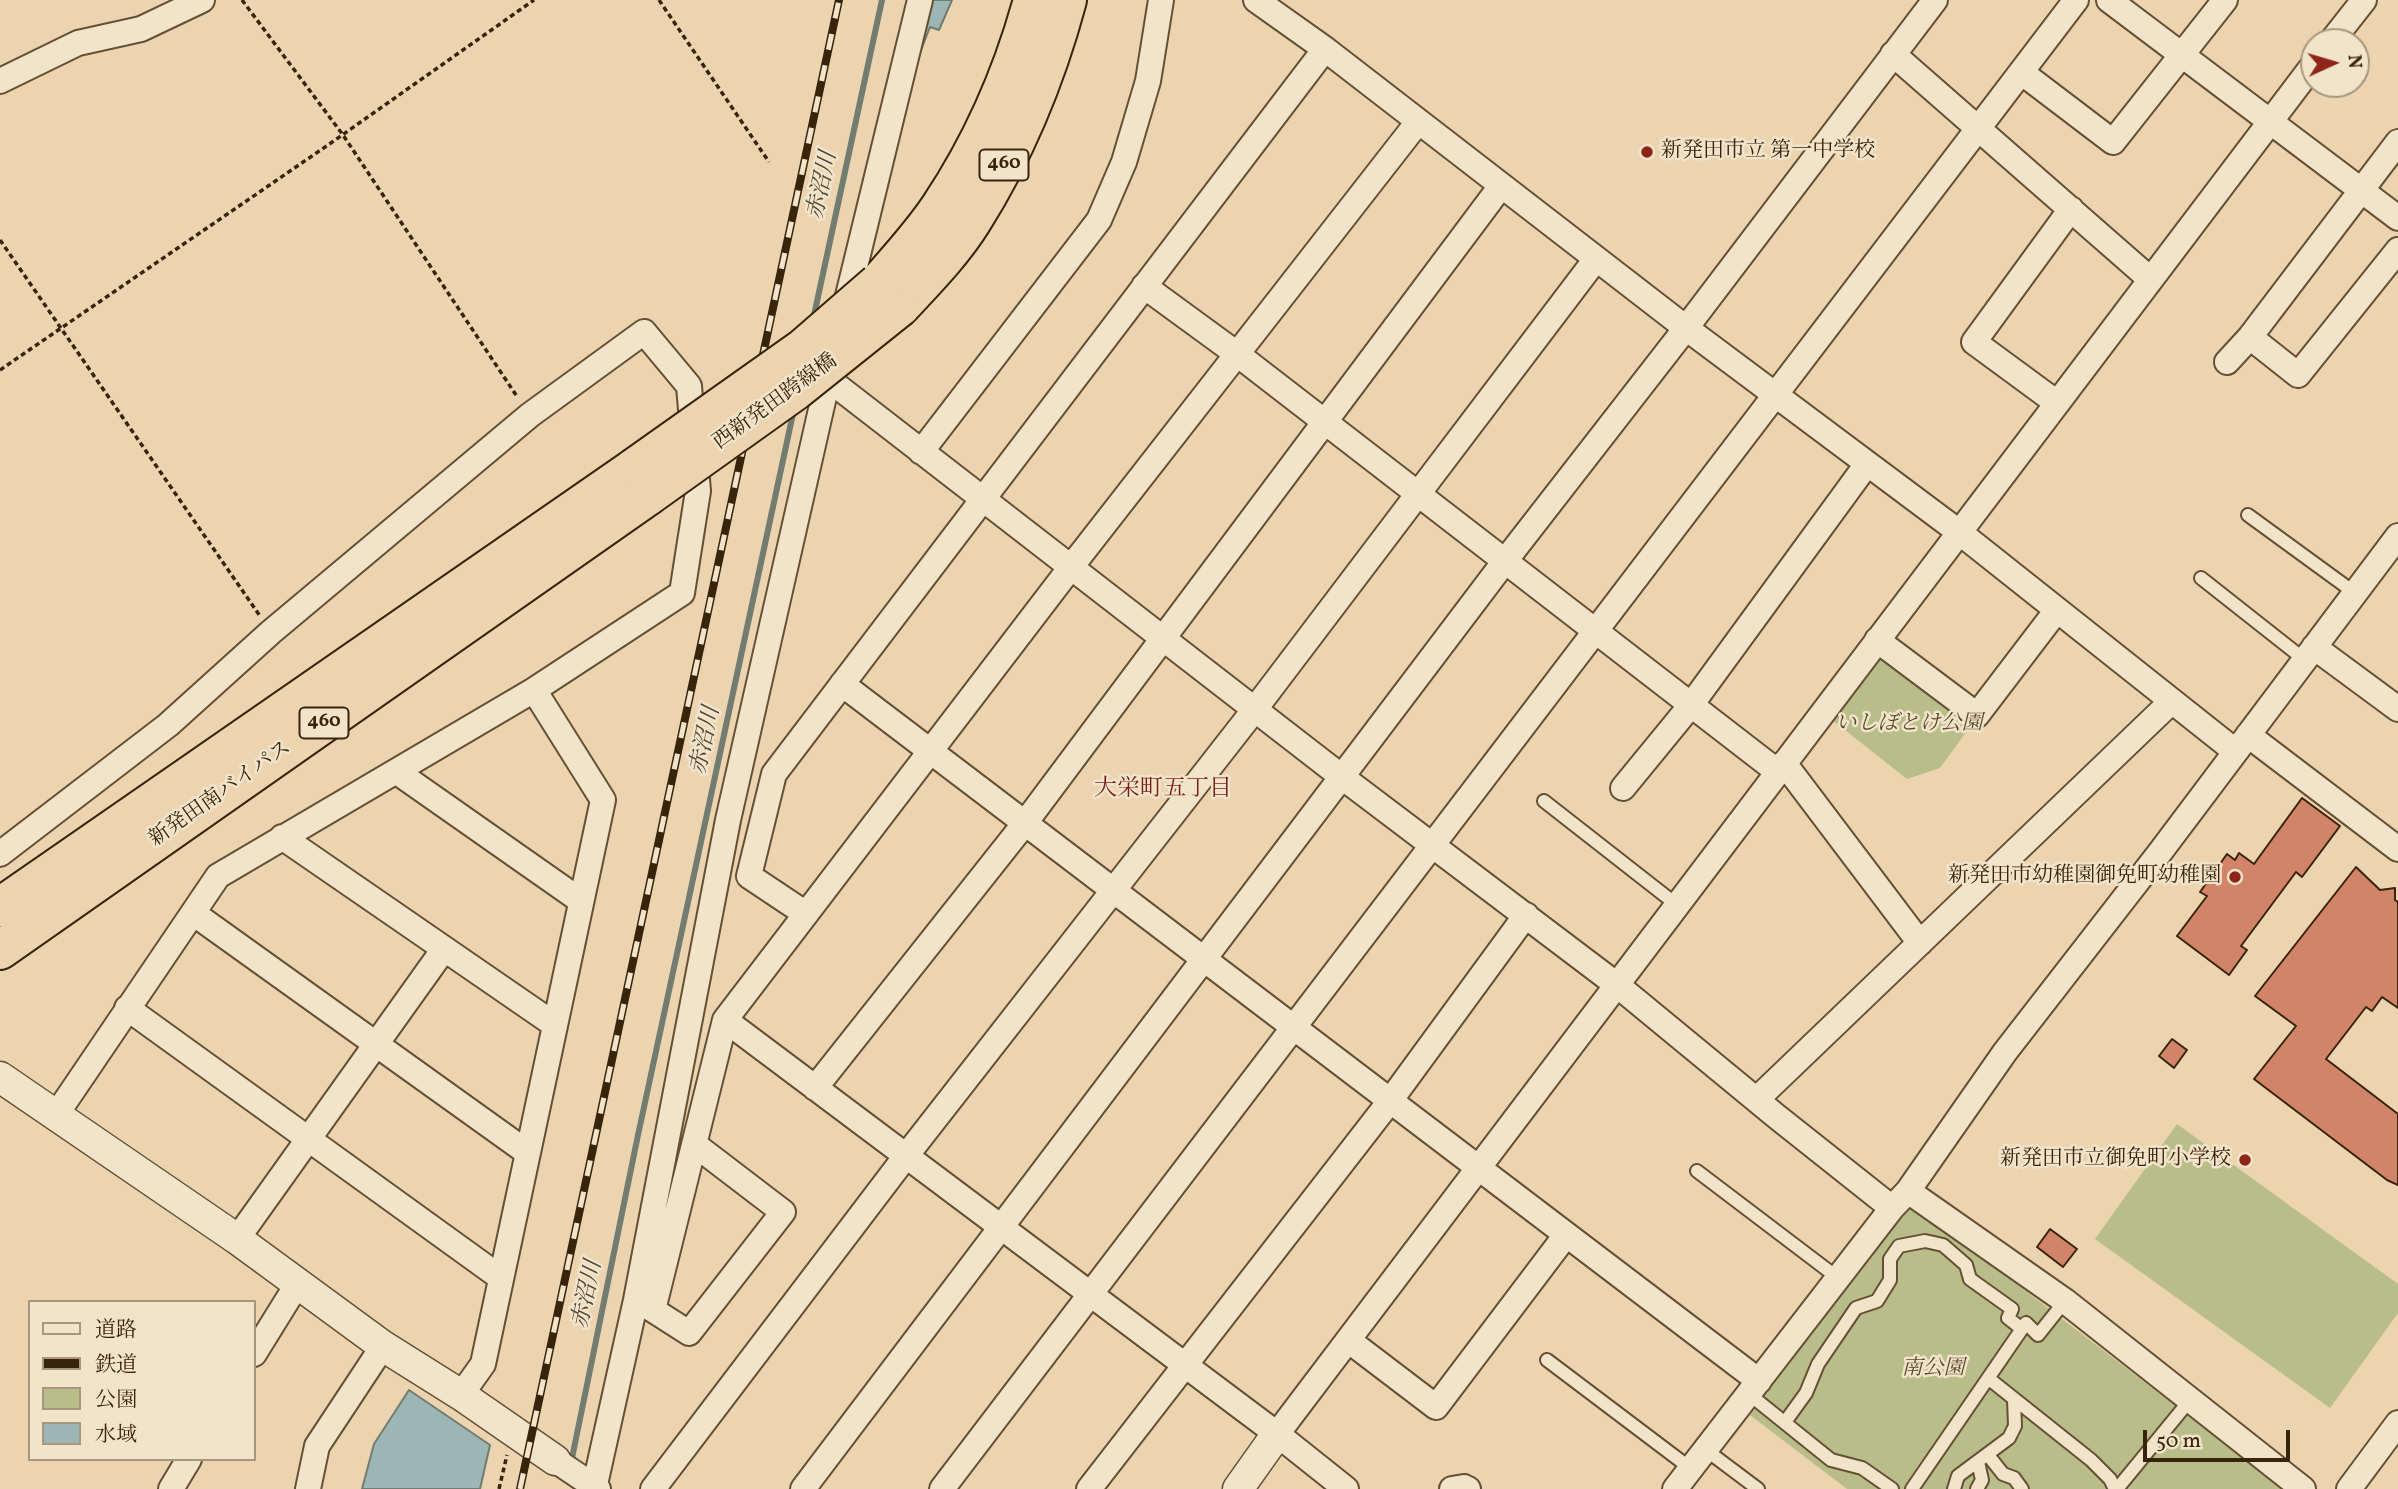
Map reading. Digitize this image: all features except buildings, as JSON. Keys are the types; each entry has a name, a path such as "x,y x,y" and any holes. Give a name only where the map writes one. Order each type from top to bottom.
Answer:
{"highway":[{"name":"460","path":"889,295 910,246 939,208 972,155 1000,96 1033,0"},
{"name":"460","path":"889,295 950,251 971,222 1001,171 1031,107 1056,40 1067,0"},
{"name":"西新発田跨線橋","path":"641,482 795,391 889,295"},
{"name":"新発田南バイパス","path":"0,907 641,482"},
{"name":"新発田南バイパス","path":"0,950 641,482"}],"street":[{"path":"0,81 78,43 141,29 202,0"},
{"path":"644,1305 728,820 828,379 920,0"},
{"path":"921,452 1099,220 1124,162 1148,81 1161,0"},
{"path":"1256,0 1325,49 1775,396 1959,533 2172,701 2242,743 2398,849"},
{"path":"803,1489 1505,561 1935,0"},
{"path":"942,1489 2076,0"},
{"path":"2109,0 2398,218"},
{"path":"2021,72 2113,142 2225,0"},
{"path":"2342,28 2364,0"},
{"path":"806,914 749,876 774,774 1325,49"},
{"path":"1893,54 2150,279"},
{"path":"1238,1489 2300,82"},
{"path":"0,1077 237,1239 383,1346 461,1395 596,1488 644,1305 694,1144 725,1020 1071,568 1418,122"},
{"path":"2227,362 2250,337 2398,142"},
{"path":"816,1088 1025,823 1502,186"},
{"path":"2057,403 1974,342 2071,209"},
{"path":"2250,337 2298,375 2398,250"},
{"path":"653,1489 906,1156 1255,709 1596,259"},
{"path":"1144,286 1237,354 1691,705 1781,767 1920,943"},
{"path":"0,854 168,724 271,632 530,415 644,332 689,386 698,491 682,593 534,690 218,876 56,1115"},
{"path":"828,379 1617,985 1757,1099 1900,1199 2065,1301 2302,1489"},
{"path":"1623,788 1691,705 1867,464"},
{"path":"1675,1489 1900,1199 2005,1052 2082,955 2398,536"},
{"path":"1877,640 1977,715 2057,610"},
{"path":"2310,654 2398,709"},
{"path":"842,684 1566,1235 1754,1387"},
{"path":"461,1395 483,1364 603,800 534,690"},
{"path":"1757,1099 2172,701"},
{"path":"397,772 581,901"},
{"path":"282,837 555,1025"},
{"path":"193,913 528,1153"},
{"path":"1089,1489 1390,1101 1525,915"},
{"path":"237,1239 444,948"},
{"path":"127,1008 501,1278"},
{"path":"725,1020 1277,1434 1346,1489"},
{"path":"644,1305 690,1333 783,1212 694,1144"},
{"path":"1348,1340 1436,1407 1566,1235"},
{"path":"256,1351 298,1283"},
{"path":"308,1489 317,1446 383,1346"},
{"path":"2349,1489 2398,1423"},
{"path":"1452,1489 1468,1489"}],"lane":[{"path":"2248,514 2355,593"},
{"path":"2201,578 2310,654"},
{"path":"1544,802 1677,905"},
{"path":"1697,1171 1838,1278"},
{"path":"1785,1422 1806,1393 1818,1364 1856,1308 1877,1301 1890,1280 1890,1259 1899,1246 1924,1241 1942,1245 1966,1265 1970,1279 2012,1310 2008,1318 2022,1329"},
{"path":"1912,1489 2026,1323 2038,1335 2065,1301"},
{"path":"1548,1360 1698,1459 1758,1489"},
{"path":"1988,1378 2091,1460 2116,1489 2190,1400"},
{"path":"1754,1387 1785,1422 1832,1460 1862,1468 1892,1489"},
{"path":"1954,1489 1958,1476 2009,1438 2015,1426 2014,1398"},
{"path":"1977,1489 1982,1480 1983,1459"},
{"path":"1983,1459 2003,1474 2014,1478 2022,1489"}],"path":[{"path":"242,0 343,135 530,415"},
{"path":"0,370 343,135 534,0"},
{"path":"659,0 769,162"},
{"path":"0,240 271,632"},
{"path":"499,1489 512,1432"}],"green space":[{"name":"いしぼとけ公園","path":"1881,651 1975,720 1940,768 1907,779 1831,719"},
{"path":"2177,1124 2398,1284 2398,1313 2330,1408 2095,1239"},
{"name":"南公園","path":"1911,1203 2284,1489 1847,1489 1750,1415"}],"water":[{"path":"925,0 952,0 939,30 930,27 918,58"},
{"path":"409,1390 490,1445 480,1489 362,1489 374,1444"}],"waterway":[{"name":"赤沼川","path":"813,320 882,0"},
{"name":"赤沼川","path":"571,1463 638,1135 794,409"}],"railway":[{"path":"520,1489 839,0"}],"place":[{"name":"新発田市立 第一中学校","path":"1647,152"},
{"name":"新発田市幼稚園御免町幼稚園","path":"2235,877"},
{"name":"新発田市立御免町小学校","path":"2245,1160"}],"district":[{"name":"大栄町五丁目","path":"1163,791"}]}
